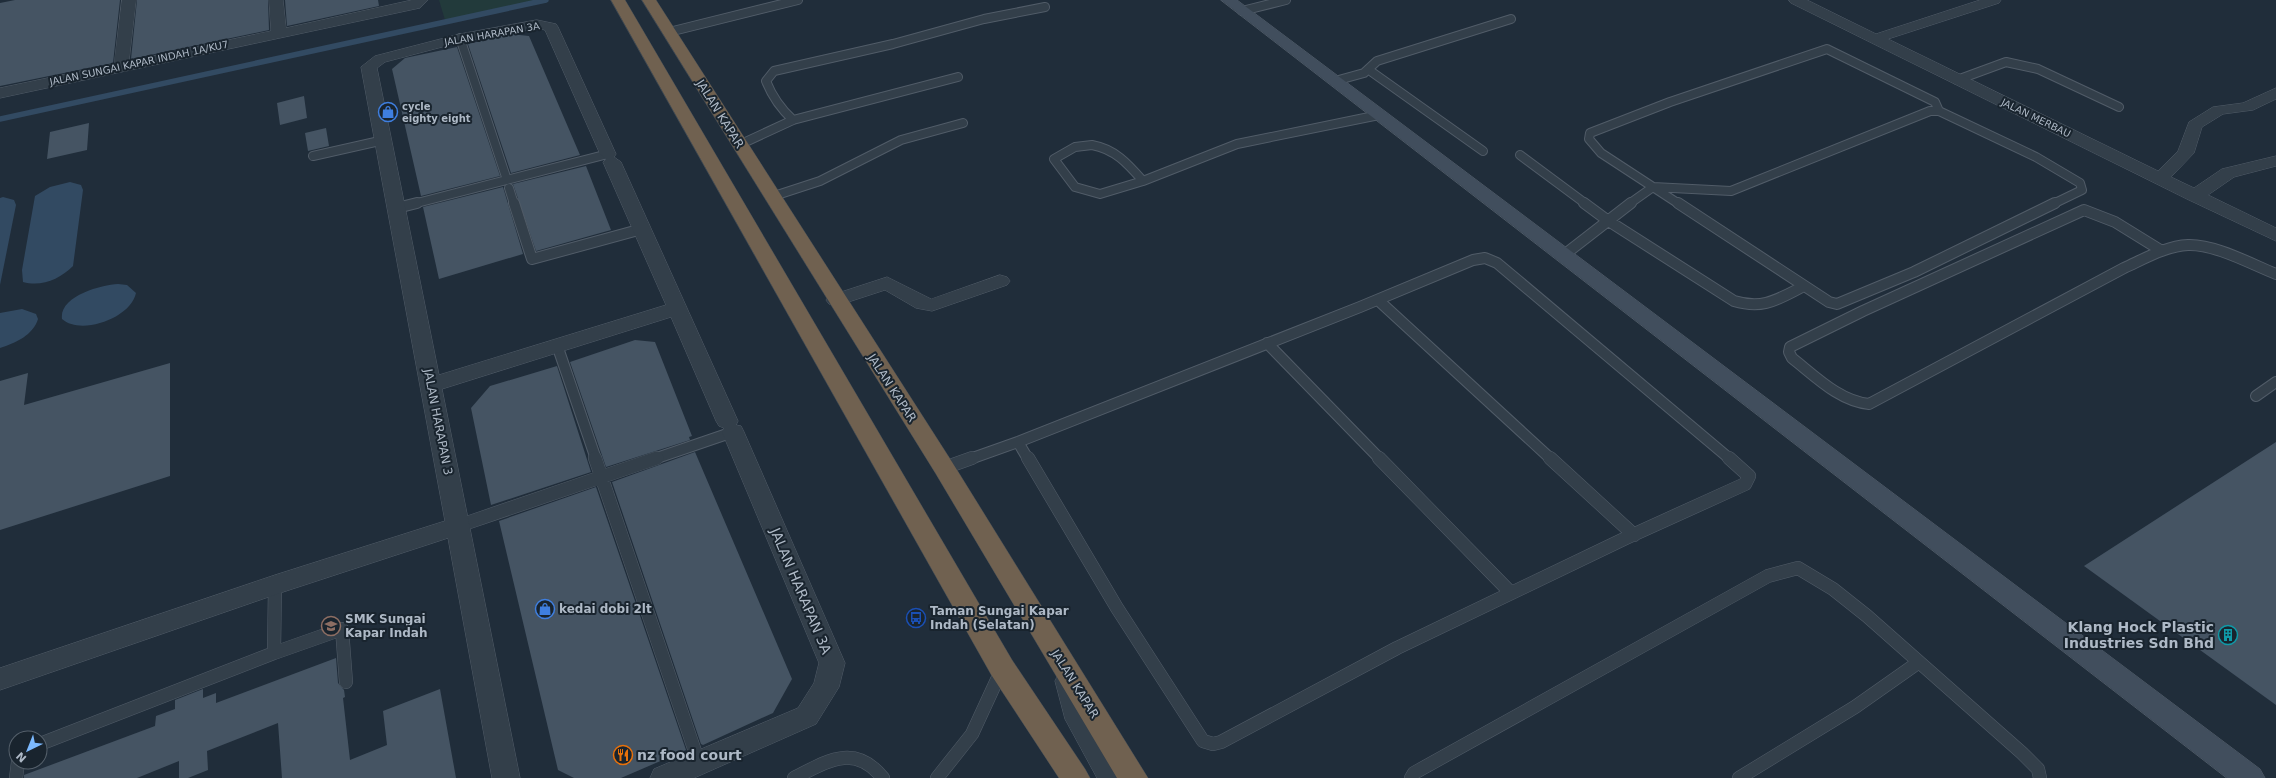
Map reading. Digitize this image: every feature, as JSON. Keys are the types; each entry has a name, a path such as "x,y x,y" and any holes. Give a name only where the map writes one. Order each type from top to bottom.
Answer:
{"highway":[{"path":"618,0 1002,668 1075,778"},
{"name":"JALAN KAPAR","path":"650,0 771,197 944,468 1133,778"}],"street":[{"path":"121,67 129,0"},
{"path":"276,0 279,34"},
{"name":"JALAN SUNGAI KAPAR INDAH 1A/KU7","path":"0,93 415,5 421,0"},
{"name":"JALAN MERBAU","path":"1796,0 2276,235"},
{"path":"1875,39 1994,0"},
{"path":"1235,5 1334,82 1564,255 2250,778"},
{"name":"JALAN HARAPAN 3A","path":"369,67 380,59 460,38 537,24 551,27 730,426 832,663 826,687 807,716 664,778"},
{"name":"JALAN HARAPAN 3","path":"369,67 506,778"},
{"path":"2160,178 2186,153 2195,126 2219,110 2247,107 2276,93"},
{"path":"2195,196 2228,173 2276,161"},
{"path":"836,300 887,283 923,304 932,305 1000,281"},
{"path":"431,385 677,308"},
{"path":"0,679 275,585 458,526"},
{"path":"1066,669 1078,719 1112,778"}],"lane":[{"path":"669,32 798,0"},
{"path":"1235,5 1286,0"},
{"path":"793,120 784,112 769,91 766,81 774,70 893,44 984,19 1045,7"},
{"path":"1334,82 1373,69 1377,61 1511,19"},
{"path":"460,38 532,259 642,229"},
{"path":"1564,255 1607,220 1653,187 1731,191 1930,111 1939,111 2036,157 2080,183 2082,190 1914,272 1837,304 1829,302 1734,238 1653,187 1601,153 1589,140 1590,132 1670,102 1827,49 1935,102 1939,111"},
{"path":"1957,80 2006,62 2038,69 2119,107"},
{"path":"1369,70 1483,151"},
{"path":"739,145 793,120 958,77"},
{"path":"1143,181 1119,155 1106,148 1082,145 1054,159 1076,187 1100,194 1143,181 1237,144 1379,115"},
{"path":"771,197 820,181 902,140 963,123"},
{"path":"312,156 384,140"},
{"path":"1520,155 1607,220 1734,301 1745,305 1764,306 1804,286"},
{"path":"397,208 508,184 610,158"},
{"path":"2162,251 2115,222 2084,210 1863,311 1790,347 1789,352 1792,358 1839,393 1860,404 1869,404 2124,268 2162,251 2189,245 2229,255 2276,274"},
{"path":"944,468 1018,442 1378,300 1473,260 1485,258 1497,263 1701,433 1749,476 1745,484 1634,534 1398,648 1221,742 1213,744 1203,741 1117,608 1018,442"},
{"path":"1378,300 1634,534"},
{"path":"1267,344 1511,593"},
{"path":"557,345 699,763"},
{"path":"2256,396 2276,382"},
{"path":"458,526 602,477 730,426"},
{"path":"1411,778 1414,773 1768,576 1798,568 1833,588 1919,662 2022,753 2038,769 2040,778"},
{"path":"274,653 275,585"},
{"path":"48,741 274,653 342,629 346,682"},
{"path":"1739,778 1855,707 1919,662"},
{"path":"937,778 972,734 1002,668"},
{"path":"794,778 840,757 862,762 880,774 883,778"}],"green space":[{"path":"439,0 542,0 445,20"}],"water":[{"path":"70,182 81,185 83,190 73,266 62,275 44,283 23,282 22,270 35,196 50,187"},
{"path":"3,197 14,200 16,205 0,285 0,198"},
{"path":"118,284 127,285 136,293 132,302 125,310 115,317 104,322 81,326 70,324 62,319 63,311 67,304 82,293 92,289"},
{"path":"22,309 36,314 38,319 36,325 23,338 0,348 0,313"}],"building":[{"path":"15,0 120,0 113,63 0,86 0,3"},
{"path":"137,0 268,0 269,30 131,59"},
{"path":"285,0 378,0 379,6 287,26"},
{"path":"510,34 529,36 580,155 511,173 468,44"},
{"path":"457,47 500,176 421,196 392,69 405,58"},
{"path":"304,96 307,118 280,125 277,103"},
{"path":"89,123 87,150 47,159 50,132"},
{"path":"326,128 329,146 308,151 305,133"},
{"path":"586,166 611,230 536,251 513,184"},
{"path":"503,187 523,254 439,279 423,207"},
{"path":"635,340 655,342 692,436 689,437 690,440 606,467 570,362"},
{"path":"170,363 170,476 0,530 0,381 28,373 24,405"},
{"path":"557,366 591,472 491,505 471,408 490,386"},
{"name":"Klang Hock Plastic Industries Sdn Bhd","path":"2276,442 2276,705 2084,566"},
{"path":"695,452 792,679 773,713 703,745 701,744 612,482"},
{"path":"596,487 686,750 621,778 574,778 558,770 499,521"},
{"path":"336,658 338,683 344,690 345,697 343,698 350,760 387,745 383,711 440,689 456,778 282,778 278,723 207,751 208,770 188,778 179,778 179,761 137,778 24,778 24,775 37,770 48,770 48,766 155,726 156,716 175,709 175,700 203,689 203,698 216,693 216,703"}],"waterway":[{"path":"0,119 546,0"}],"place":[{"name":"cycle eighty eight","path":"388,112"},
{"name":"kedai dobi 2lt","path":"545,609"},
{"name":"Taman Sungai Kapar Indah (Selatan)","path":"916,618"},
{"name":"SMK Sungai Kapar Indah","path":"331,626"},
{"name":"Klang Hock Plastic Industries Sdn Bhd","path":"2228,635"},
{"name":"nz food court","path":"623,755"}]}
